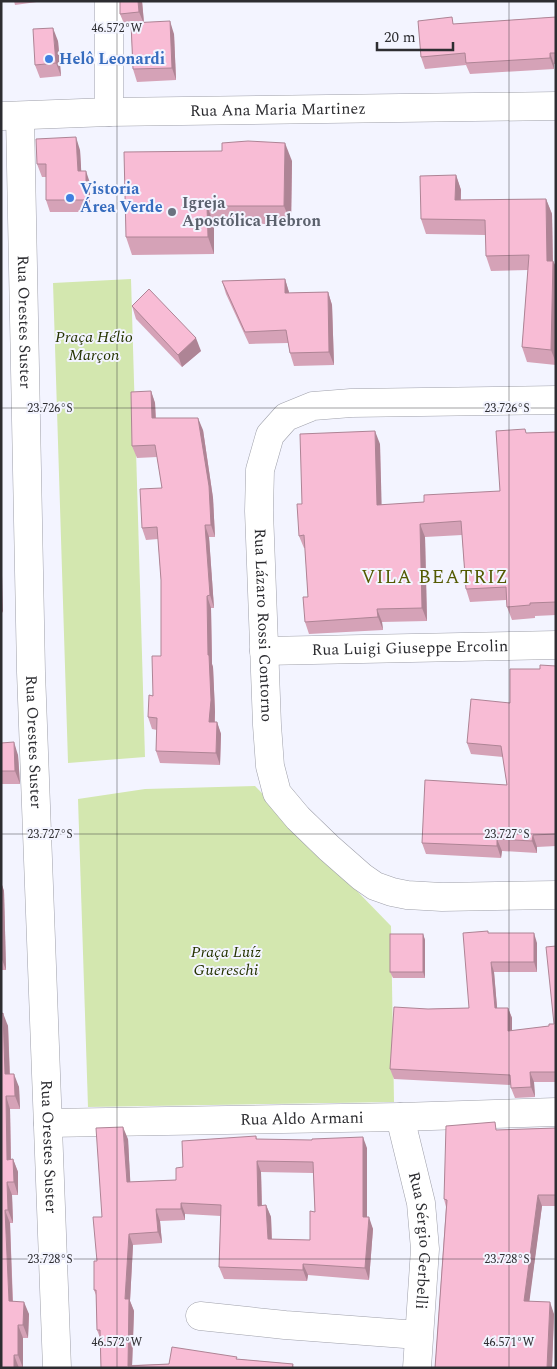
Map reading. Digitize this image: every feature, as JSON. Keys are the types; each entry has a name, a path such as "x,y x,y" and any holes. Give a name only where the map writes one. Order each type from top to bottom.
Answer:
{"street":[{"path":"109,1 109,112"},
{"name":"Rua Ana Maria Martinez","path":"11,116 109,112 556,106"},
{"name":"Rua Orestes Suster","path":"11,116 57,1368"},
{"name":"Rua Lázaro Rossi Contorno","path":"556,400 351,402 313,406 286,417 270,435 260,470 258,512 270,766 277,793 298,818 362,877 375,886 392,892 424,897 556,895"},
{"name":"Rua Luigi Giuseppe Ercolin","path":"264,651 556,645"},
{"name":"Rua Aldo Armani","path":"48,1123 556,1112"},
{"name":"Rua Sérgio Gerbelli","path":"400,1116 421,1203 424,1240 416,1368"},
{"path":"200,1316 285,1325 418,1335"}],"green space":[{"name":"Praça Hélio Marçon","path":"131,279 145,757 68,763 53,283"},
{"name":"Praça Luíz Guereschi","path":"255,786 391,926 394,1102 88,1107 78,799 145,789"}],"building":[{"path":"120,1 138,1 139,12 120,14"},
{"path":"452,17 453,24 556,17 556,53 550,53 550,58 466,63 465,53 421,57 418,21"},
{"path":"170,21 172,68 133,69 131,23"},
{"path":"53,28 56,63 35,65 33,29"},
{"path":"76,137 78,171 86,171 86,200 46,200 46,164 37,164 36,139"},
{"path":"248,141 285,143 284,206 207,206 208,237 126,237 124,152 222,151 222,143"},
{"path":"456,175 455,200 546,199 547,261 553,261 551,350 522,347 529,255 486,256 485,220 421,219 420,176"},
{"path":"285,279 285,293 328,292 329,352 290,353 286,330 245,332 222,281"},
{"path":"149,289 196,338 178,355 132,306"},
{"path":"151,391 152,418 198,418 209,486 211,525 205,525 210,595 207,596 211,700 209,722 217,722 216,753 156,751 157,718 148,717 149,695 153,696 152,656 161,656 161,580 157,527 142,528 140,489 162,488 155,445 132,446 131,392"},
{"path":"525,429 526,433 556,432 556,602 530,603 530,605 507,607 506,587 466,589 461,521 420,524 422,608 377,609 378,617 305,622 303,597 308,597 304,535 299,536 297,504 302,504 300,434 375,431 377,505 424,502 424,495 500,491 496,431"},
{"path":"540,665 556,666 556,834 533,835 532,841 497,839 497,846 422,843 425,780 507,785 501,746 467,743 471,699 510,703 510,669 540,669"},
{"path":"14,742 15,771 1,771 1,743"},
{"path":"488,931 488,933 534,933 534,962 491,962 495,1008 508,1008 508,1031 554,1024 546,947 556,946 556,1072 530,1072 531,1087 511,1088 510,1075 390,1069 394,1007 428,1009 469,1008 463,933"},
{"path":"390,934 423,934 423,972 390,972"},
{"path":"3,1013 5,1074 14,1074 15,1096 6,1096 7,1160 13,1159 14,1182 7,1182 8,1210 5,1210 9,1301 24,1302 23,1325 18,1325 18,1355 14,1355 14,1368 1,1368 1,1014"},
{"path":"495,1122 496,1130 556,1128 556,1195 538,1195 524,1301 550,1302 547,1368 435,1368 447,1200 444,1199 446,1126"},
{"path":"123,1127 127,1182 176,1180 176,1168 183,1167 182,1141 256,1136 256,1139 312,1140 363,1137 363,1217 369,1217 365,1268 303,1264 303,1270 219,1267 221,1205 181,1203 181,1209 156,1209 158,1232 129,1234 125,1299 129,1299 128,1366 169,1364 172,1347 237,1357 236,1359 293,1364 292,1368 101,1368 100,1330 97,1330 96,1290 94,1290 94,1261 97,1261 93,1217 102,1217 96,1128","holes":["257,1161 313,1162 315,1212 310,1211 310,1240 268,1239 266,1205 258,1206"]}],"place":[{"name":"Helô Leonardi","path":"49,59"},
{"name":"Vistoria Área Verde","path":"70,198"},
{"name":"Igreja Apostólica Hebron","path":"172,212"}],"district":[{"name":"VILA BEATRIZ","path":"435,577"}]}
